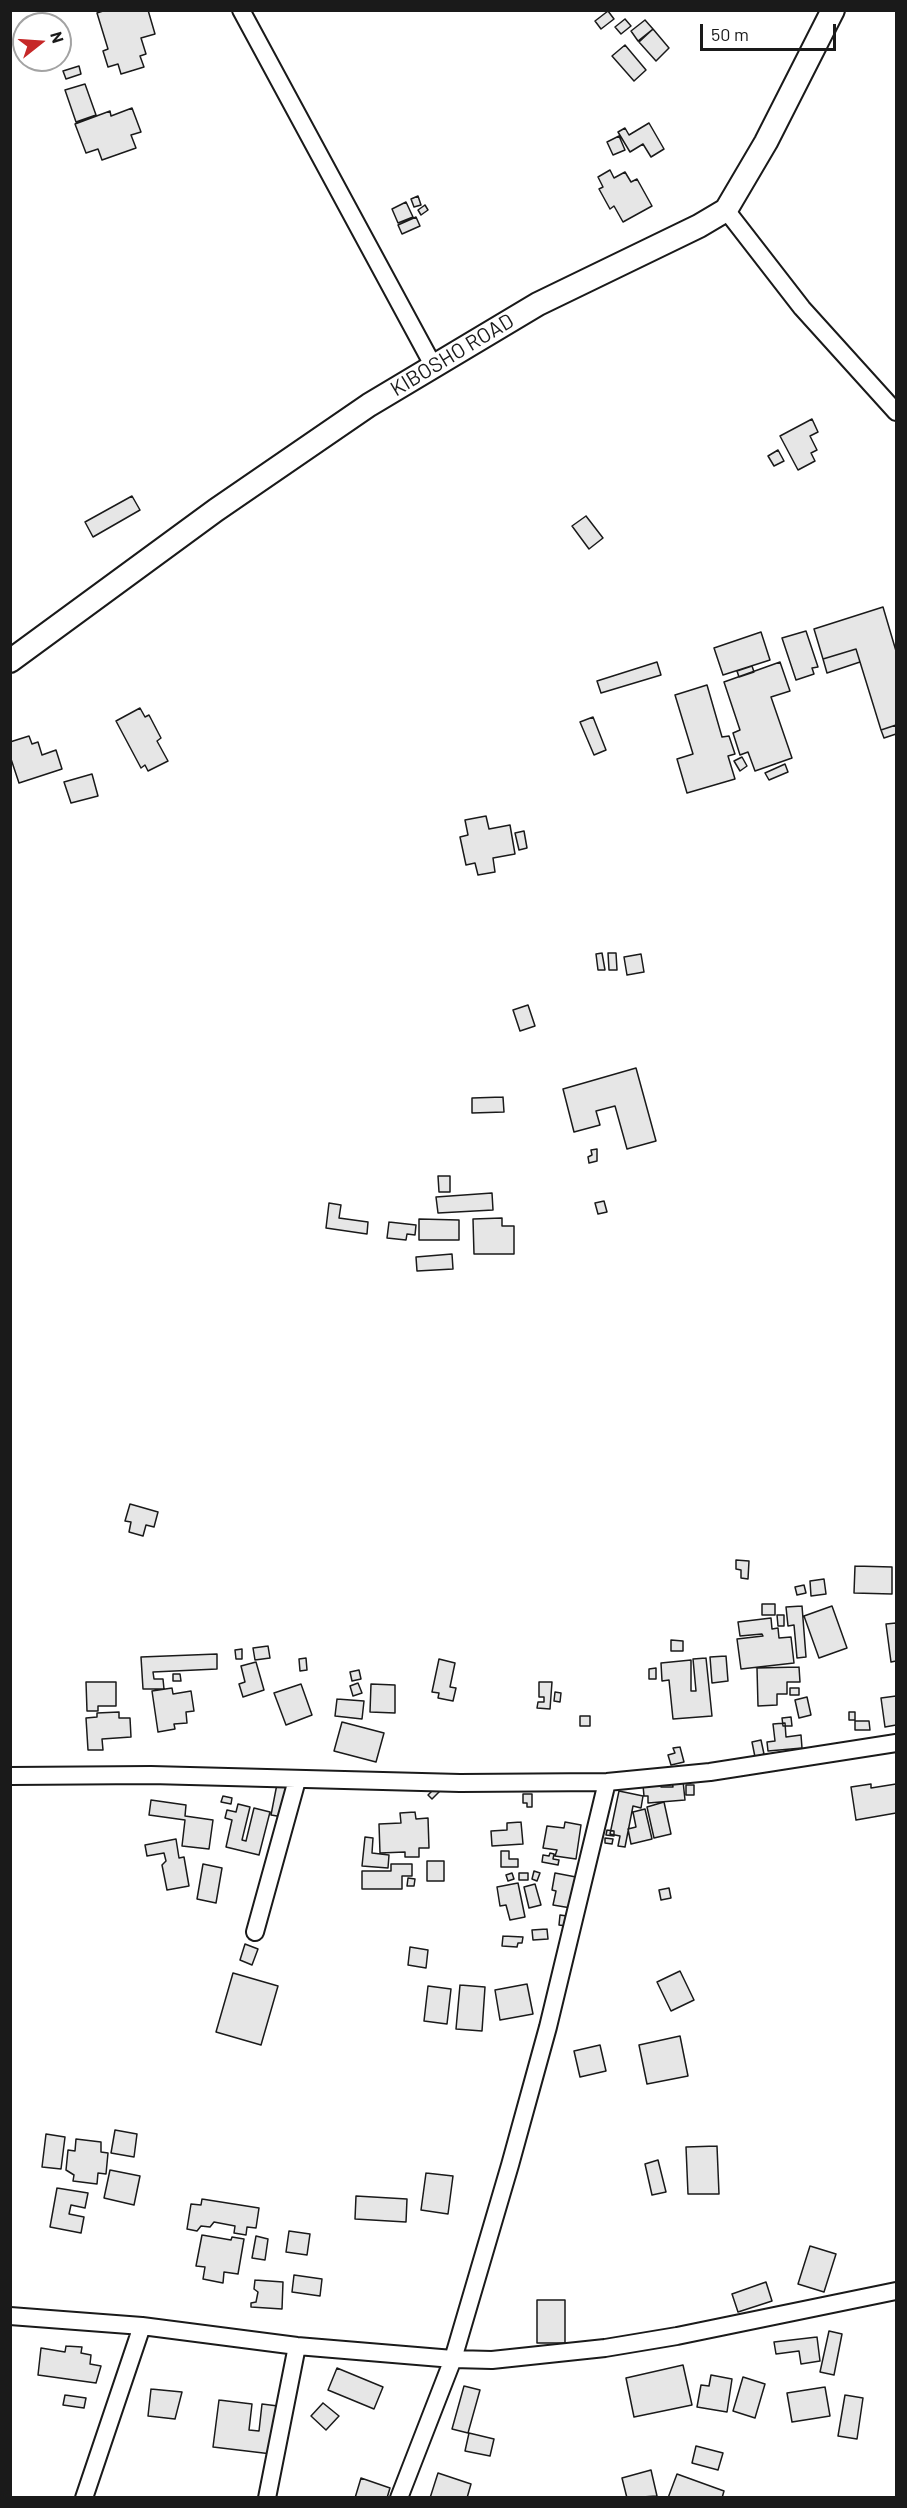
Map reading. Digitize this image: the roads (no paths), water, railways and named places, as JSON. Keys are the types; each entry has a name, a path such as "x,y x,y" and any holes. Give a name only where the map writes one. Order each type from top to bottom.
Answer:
{"main road":[{"name":"KIBOSHO ROAD","path":"13,654 369,405 538,304 699,226 726,210 766,142 833,10"}],"street":[{"path":"241,10 434,367"},
{"path":"726,210 802,308 897,412"},
{"path":"10,1776 151,1775 459,1784 607,1782 710,1772 897,1743"},
{"path":"255,1932 297,1780"},
{"path":"399,2498 453,2359 548,2027 607,1782"},
{"path":"10,2316 142,2326 297,2346 492,2360 605,2348 677,2336 897,2291"},
{"path":"84,2498 142,2326"},
{"path":"267,2498 297,2346"}]}
